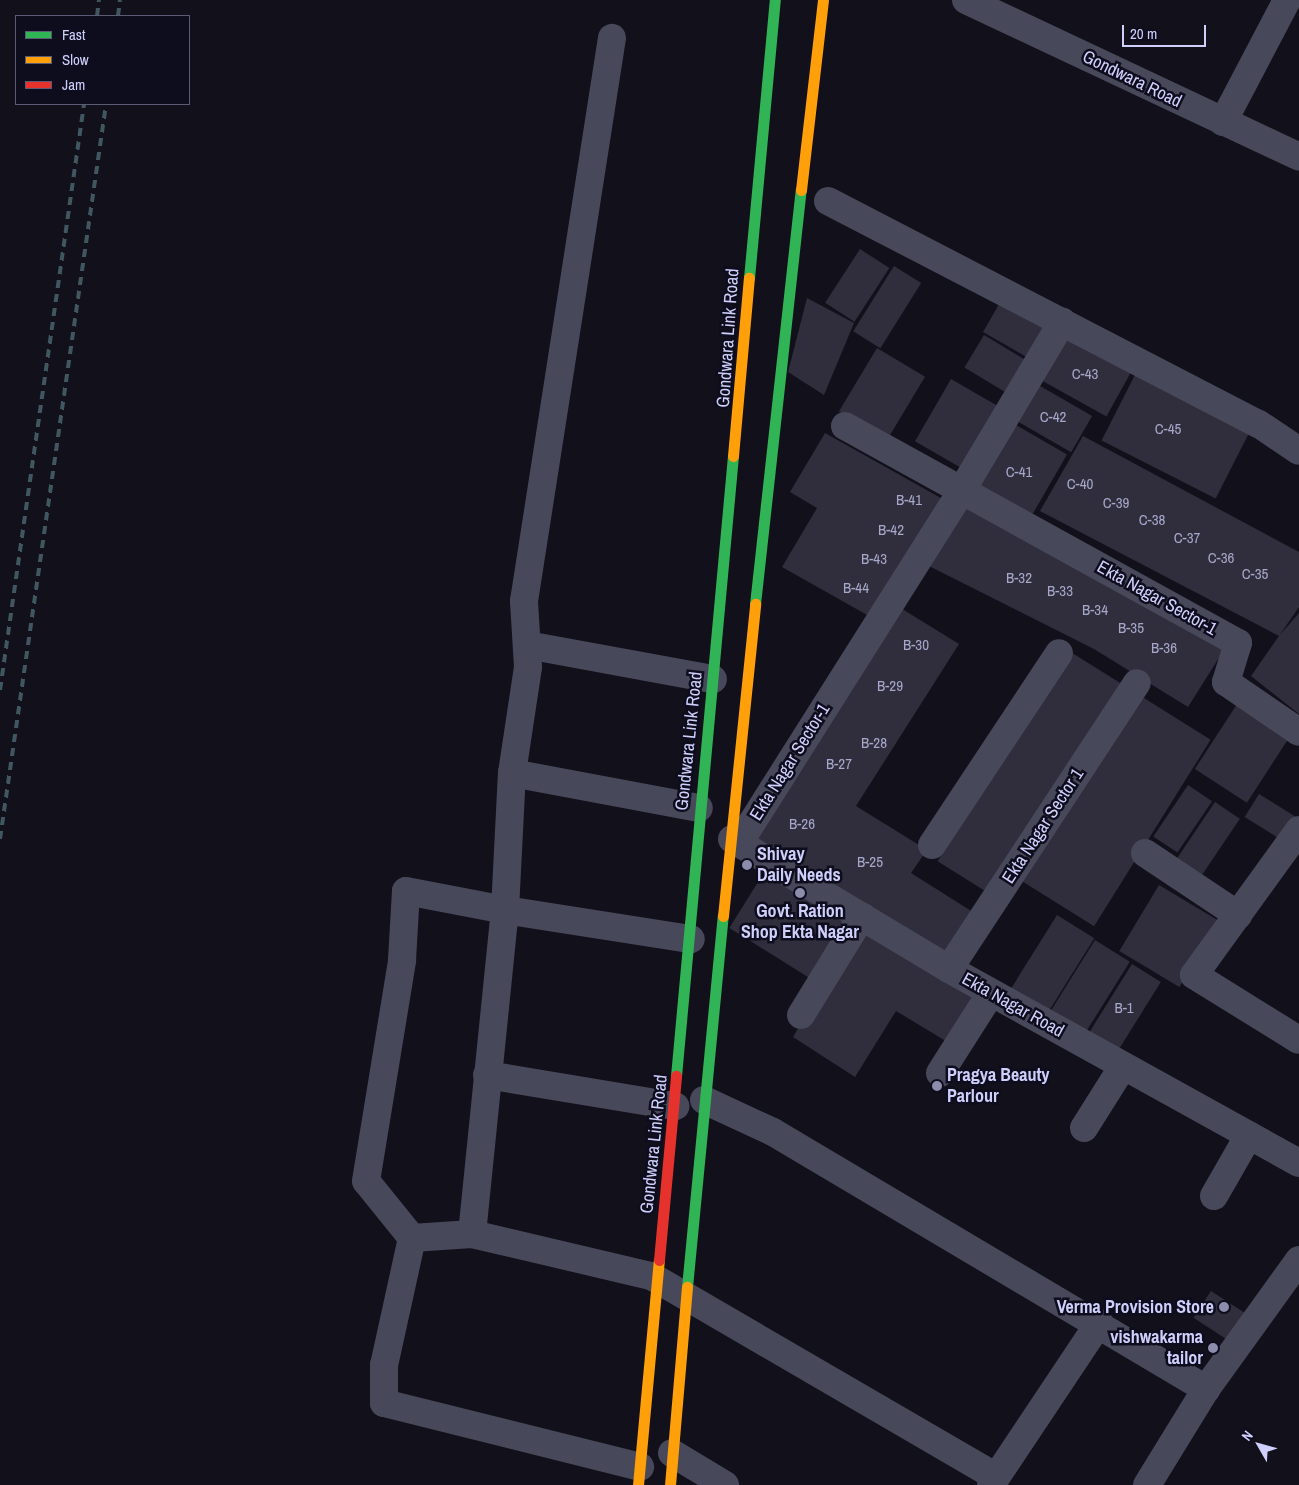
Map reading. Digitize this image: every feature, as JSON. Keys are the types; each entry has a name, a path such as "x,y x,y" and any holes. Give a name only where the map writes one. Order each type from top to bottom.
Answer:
{"street":[{"name":"Gondwara Link Road","path":"639,1476 691,939 699,808 713,679 776,0"},
{"path":"670,1485 689,1296 704,1100 739,836 772,441 823,0"},
{"name":"Gondwara Road","path":"966,0 1299,157"},
{"path":"1223,122 1287,0"},
{"path":"472,1234 505,910 512,773 528,667 524,601 612,38"},
{"path":"828,200 1259,424 1299,450"},
{"name":"Ekta Nagar Sector-1","path":"739,836 962,490 1062,322"},
{"name":"Ekta Nagar Sector-1","path":"846,426 1238,643 1226,682 1299,732"},
{"path":"527,645 713,679"},
{"path":"932,845 1059,653"},
{"name":"Ekta Nagar Sector 1","path":"949,969 1137,683"},
{"path":"512,773 699,808"},
{"path":"1299,830 1194,976 1299,1040"},
{"name":"Ekta Nagar Road","path":"739,836 862,916 949,969 1299,1163"},
{"path":"1145,853 1238,915"},
{"path":"412,1238 366,1181 402,960 406,891 505,910 691,939"},
{"path":"801,1015 862,916"},
{"path":"940,1073 991,992"},
{"path":"1084,1128 1124,1066"},
{"path":"487,1075 675,1106"},
{"path":"704,1100 773,1132 1098,1323 1206,1389"},
{"path":"1214,1196 1249,1135"},
{"path":"412,1238 472,1234 658,1282 689,1296 993,1481 1098,1323"},
{"path":"412,1238 384,1365 384,1403 639,1476"},
{"path":"1147,1485 1206,1389 1299,1260"},
{"path":"672,1454 725,1485"}],"building":[{"path":"860,249 889,268 854,322 825,303"},
{"path":"894,266 921,283 880,348 853,331"},
{"path":"807,298 854,323 824,395 788,372"},
{"path":"1002,299 1053,328 1034,361 983,332"},
{"path":"1064,330 1133,368 1106,416 1037,378"},
{"path":"984,335 1033,364 1013,397 964,368"},
{"path":"877,348 925,377 887,440 839,411"},
{"path":"1137,371 1251,429 1216,499 1102,440"},
{"path":"951,379 999,407 963,469 915,441"},
{"path":"1035,383 1092,416 1071,452 1014,419"},
{"path":"1009,421 1067,454 1028,522 970,489"},
{"path":"825,433 948,502 876,620 782,567 817,508 790,492"},
{"path":"1083,436 1299,552 1299,607 1279,636 1040,511"},
{"path":"967,493 1227,645 1188,707 1094,649 923,563"},
{"path":"899,607 959,644 856,806 927,850 911,873 976,914 946,962 749,842"},
{"path":"1299,613 1299,714 1251,676 1279,636"},
{"path":"1069,651 1127,687 995,897 938,861"},
{"path":"1136,693 1211,740 1094,926 1019,880"},
{"path":"1239,701 1291,735 1247,803 1195,769"},
{"path":"1188,785 1212,801 1177,853 1153,836"},
{"path":"1259,794 1297,818 1283,841 1245,817"},
{"path":"1215,802 1240,819 1198,881 1173,864"},
{"path":"768,866 855,921 817,982 729,928"},
{"path":"1159,885 1219,921 1179,987 1119,951"},
{"path":"1057,915 1094,938 1048,1013 1010,990"},
{"path":"860,923 983,997 954,1046 896,1011 855,1077 793,1037"},
{"path":"1095,940 1130,962 1084,1035 1049,1013"},
{"path":"1132,964 1161,982 1117,1052 1088,1034"},
{"path":"1211,1291 1255,1320 1238,1347 1194,1318"}],"railway":[{"path":"97,15 99,0"},
{"path":"118,15 120,0"},
{"path":"0,690 84,105"},
{"path":"0,839 106,105"}],"traffic: fast":[{"path":"749,278 775,0"},
{"path":"755,604 801,190"},
{"path":"676,1076 733,456"},
{"path":"687,1287 723,916"}],"traffic: slow":[{"path":"801,190 823,0"},
{"path":"733,456 749,278"},
{"path":"723,916 755,604"},
{"path":"638,1485 659,1260"},
{"path":"670,1485 687,1287"}],"traffic: jam":[{"path":"659,1260 676,1076"}],"place":[{"name":"Shivay Daily Needs","path":"747,865"},
{"name":"Govt. Ration Shop Ekta Nagar","path":"800,893"},
{"name":"Pragya Beauty Parlour","path":"937,1086"},
{"name":"Verma Provision Store","path":"1224,1307"},
{"name":"vishwakarma tailor","path":"1213,1348"}]}
